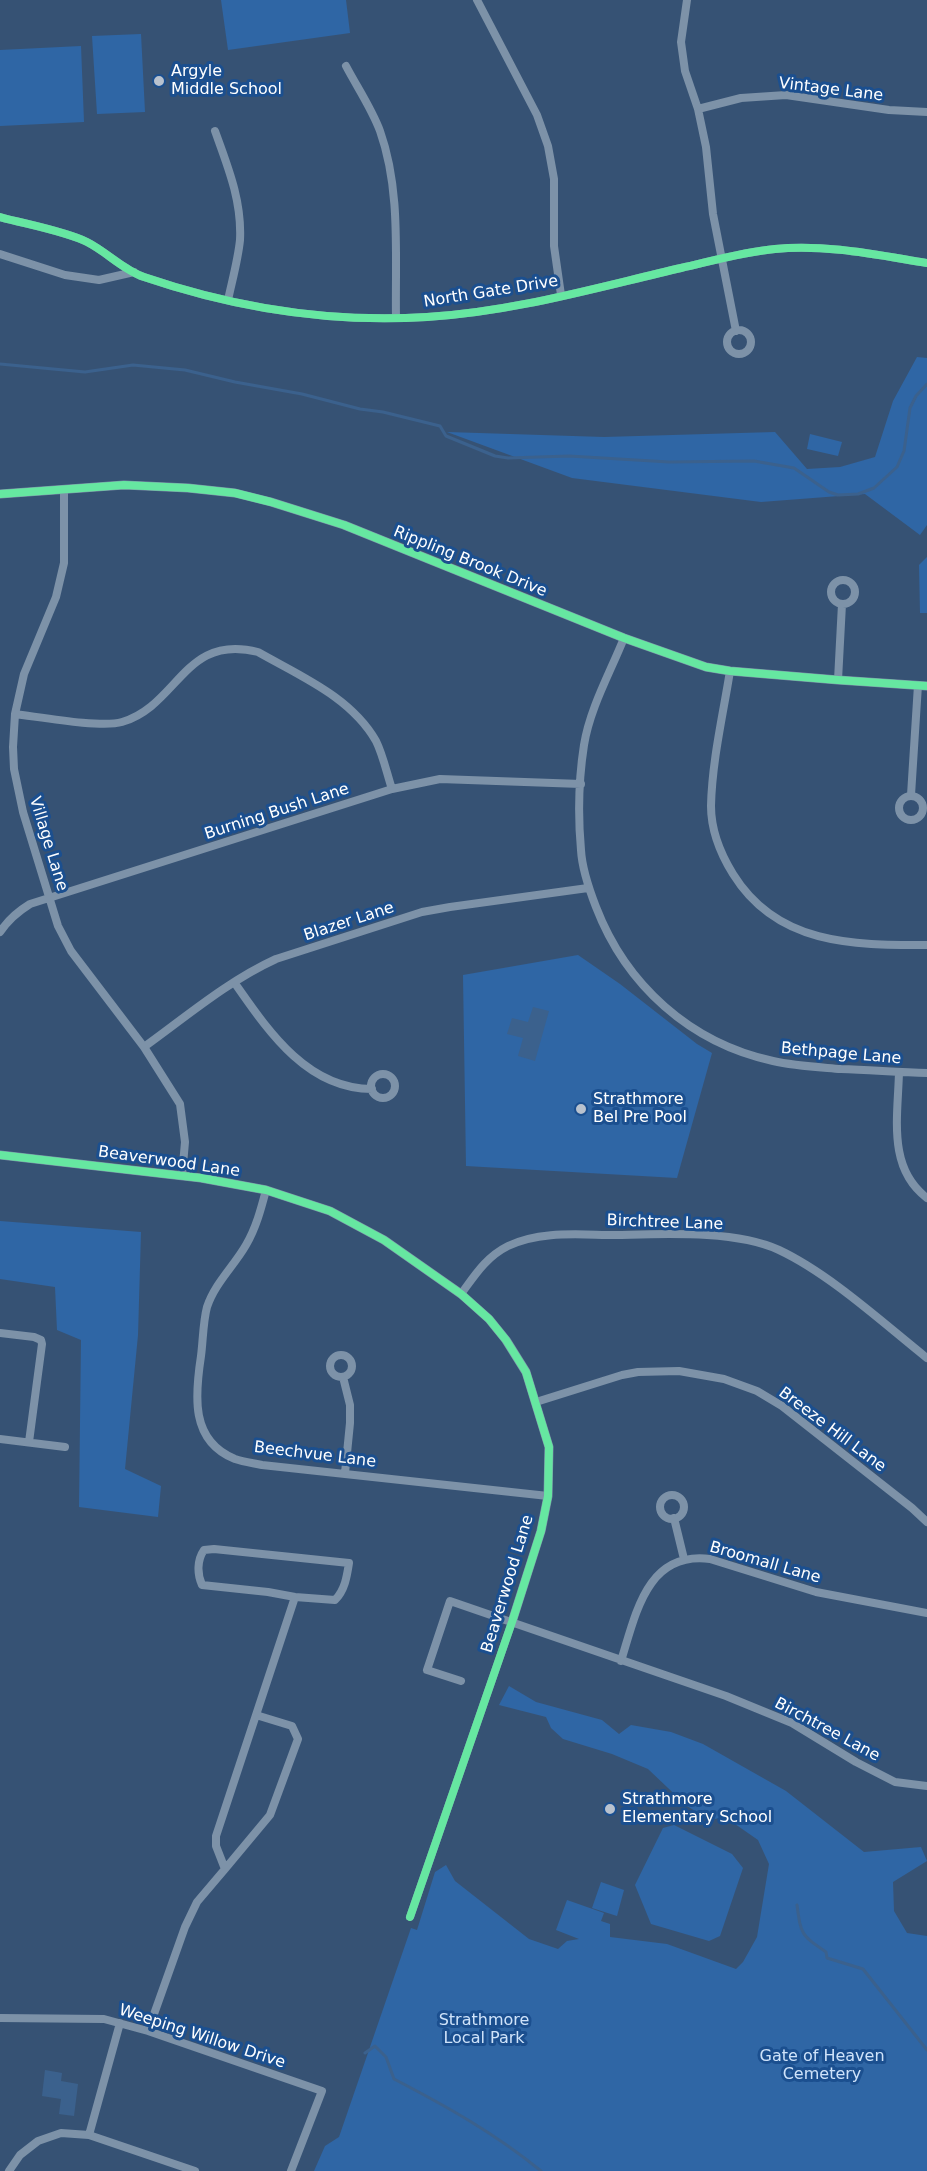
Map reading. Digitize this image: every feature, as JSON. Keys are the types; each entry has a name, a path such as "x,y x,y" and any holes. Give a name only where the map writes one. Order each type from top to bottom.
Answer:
{"street":[{"path":"477,0 537,115 548,146 554,179 554,246 561,295"},
{"path":"687,0 681,42 685,71 698,109 706,147 712,214 736,331"},
{"path":"346,66 380,129 390,167 394,208 396,318"},
{"name":"Vintage Lane","path":"698,109 741,98 786,95 889,110 927,112"},
{"path":"215,131 235,186 239,208 240,241 228,300"},
{"name":"North Gate Drive","path":"0,217 84,240 142,276 228,300 304,314 396,318 474,312 561,295 720,258 773,249 807,247 835,249 927,263"},
{"path":"0,254 65,275 99,280 134,272"},
{"name":"Rippling Brook Drive","path":"0,494 124,485 188,488 235,494 271,502 344,525 624,638 706,667 730,671 922,685"},
{"name":"Village Lane","path":"64,489 64,562 56,597 24,674 15,714 14,769 23,812 58,926 71,951 144,1047 180,1104 185,1142 182,1176"},
{"path":"838,680 842,604"},
{"name":"Bethpage Lane","path":"624,638 592,716 584,744 581,784 581,850 588,888 604,928 626,966 658,1002 694,1030 728,1047 772,1061 800,1066 927,1073"},
{"path":"15,714 101,723 120,722 141,713 153,704 194,663 215,651 229,648 244,649 258,652 336,697 360,718 377,742 392,789"},
{"path":"730,671 713,770 711,808 714,833 721,854 743,890 763,910 784,924 812,935 856,942 927,945"},
{"path":"911,795 922,685"},
{"name":"Burning Bush Lane","path":"0,932 17,912 30,904 392,789 440,779 581,784"},
{"name":"Blazer Lane","path":"144,1047 234,982 276,959 422,912 588,888"},
{"path":"234,982 271,1035 294,1057 334,1082 361,1089 372,1089"},
{"path":"899,1072 897,1143 900,1160 906,1175 927,1198"},
{"name":"Beaverwood Lane","path":"0,1155 182,1176 266,1190 330,1211 384,1240 461,1294 489,1319 506,1340 526,1372 549,1447 548,1496 541,1531 512,1623 410,1917"},
{"name":"Beechvue Lane","path":"266,1190 259,1216 246,1245 219,1281 207,1307 196,1407 200,1425 208,1437 223,1452 236,1459 262,1465 548,1496"},
{"name":"Birchtree Lane","path":"461,1294 481,1266 494,1254 531,1238 561,1235 691,1234 737,1239 777,1249 799,1261 825,1278 927,1358"},
{"path":"0,1333 41,1340 30,1442"},
{"name":"Breeze Hill Lane","path":"536,1402 638,1372 679,1371 724,1378 757,1391 782,1406 927,1522"},
{"path":"343,1377 350,1405 345,1473"},
{"path":"0,1439 65,1447"},
{"path":"674,1518 684,1559"},
{"path":"214,1549 349,1563 347,1577 336,1600 295,1598 268,1592 202,1585 199,1577 200,1556 204,1550 214,1549"},
{"name":"Broomall Lane","path":"621,1661 638,1608 648,1586 663,1569 684,1559 695,1557 710,1559 816,1592 927,1613"},
{"path":"225,1869 216,1846 216,1836 295,1598"},
{"name":"Beaverwood Lane","path":"461,1681 427,1670 450,1601 512,1623"},
{"name":"Birchtree Lane","path":"512,1623 726,1696 792,1723 855,1762 895,1782 927,1786"},
{"path":"148,2031 185,1927 197,1902 270,1815 298,1739 292,1726 256,1716"},
{"name":"Weeping Willow Drive","path":"0,2018 104,2019 148,2031 322,2091 291,2171"},
{"path":"89,2135 120,2023"},
{"path":"9,2171 20,2155 38,2141 61,2133 89,2135 195,2171"}],"green space":[{"path":"221,0 346,0 350,33 228,50"},
{"path":"141,34 145,112 97,114 92,36"},
{"path":"81,46 84,122 0,126 0,50"},
{"path":"917,357 927,358 927,525 920,535 865,494 761,502 572,478 447,432 604,437 775,432 807,469 840,467 875,457 893,401"},
{"path":"810,434 842,442 838,456 807,449"},
{"path":"927,557 927,613 920,613 919,565"},
{"name":"Strathmore Bel Pre Pool","path":"578,955 712,1053 677,1178 466,1166 463,975"},
{"path":"0,1221 141,1232 138,1335 125,1469 161,1486 158,1517 79,1507 81,1340 57,1330 55,1287 0,1279"},
{"path":"509,1686 536,1702 602,1720 619,1734 631,1725 671,1732 703,1744 786,1791 864,1852 921,1847 927,1861 893,1882 894,1911 907,1933 927,1936 927,2171 314,2171 325,2146 339,2137 411,1928 417,1930 435,1872 446,1865 455,1881 529,1939 558,1949 567,1941 579,1939 556,1930 567,1900 604,1913 601,1921 610,1924 610,1937 667,1944 736,1969 743,1962 757,1937 769,1864 758,1840 725,1817 710,1820 687,1806 648,1769 612,1754 563,1739 551,1728 546,1717 499,1705"},
{"path":"674,1825 732,1854 743,1868 720,1936 709,1941 651,1924 635,1885 663,1828"},
{"path":"601,1882 624,1890 617,1916 592,1908"}],"shaded area":[{"path":"533,1007 549,1011 535,1061 518,1056 523,1038 507,1034 512,1018 528,1022"},
{"path":"45,2070 62,2073 61,2081 78,2084 74,2116 59,2114 61,2099 42,2096"}],"waterway":[{"path":"0,364 85,372 133,365 185,370 440,426 446,436 495,456 508,458 569,456 669,462 754,461 794,468 829,492 838,495 858,494 874,488 897,467 904,451 910,408 916,396 927,384"},
{"path":"797,1905 801,1929 807,1938 826,1952 827,1958 863,1969 927,2050"},
{"path":"365,2053 375,2046 386,2057 394,2079 470,2121 541,2171"}],"cycle path":[{"path":"0,217 78,238 136,274 178,288 248,305 355,318 427,317 491,310 555,298 751,252 775,249 832,249 927,263"},
{"path":"0,494 124,485 235,493 344,525 624,638 706,667 730,671 927,686"},
{"path":"0,1155 201,1178 266,1190 330,1211 384,1240 461,1294 489,1319 506,1340 526,1372 549,1447 548,1496 541,1531 410,1917"}],"place":[{"name":"Argyle Middle School","path":"159,81"},
{"name":"Strathmore Bel Pre Pool","path":"581,1109"},
{"name":"Strathmore Elementary School","path":"610,1809"}],"park label":[{"name":"Strathmore Local Park","path":"484,2030"},
{"name":"Gate of Heaven Cemetery","path":"822,2066"}]}
